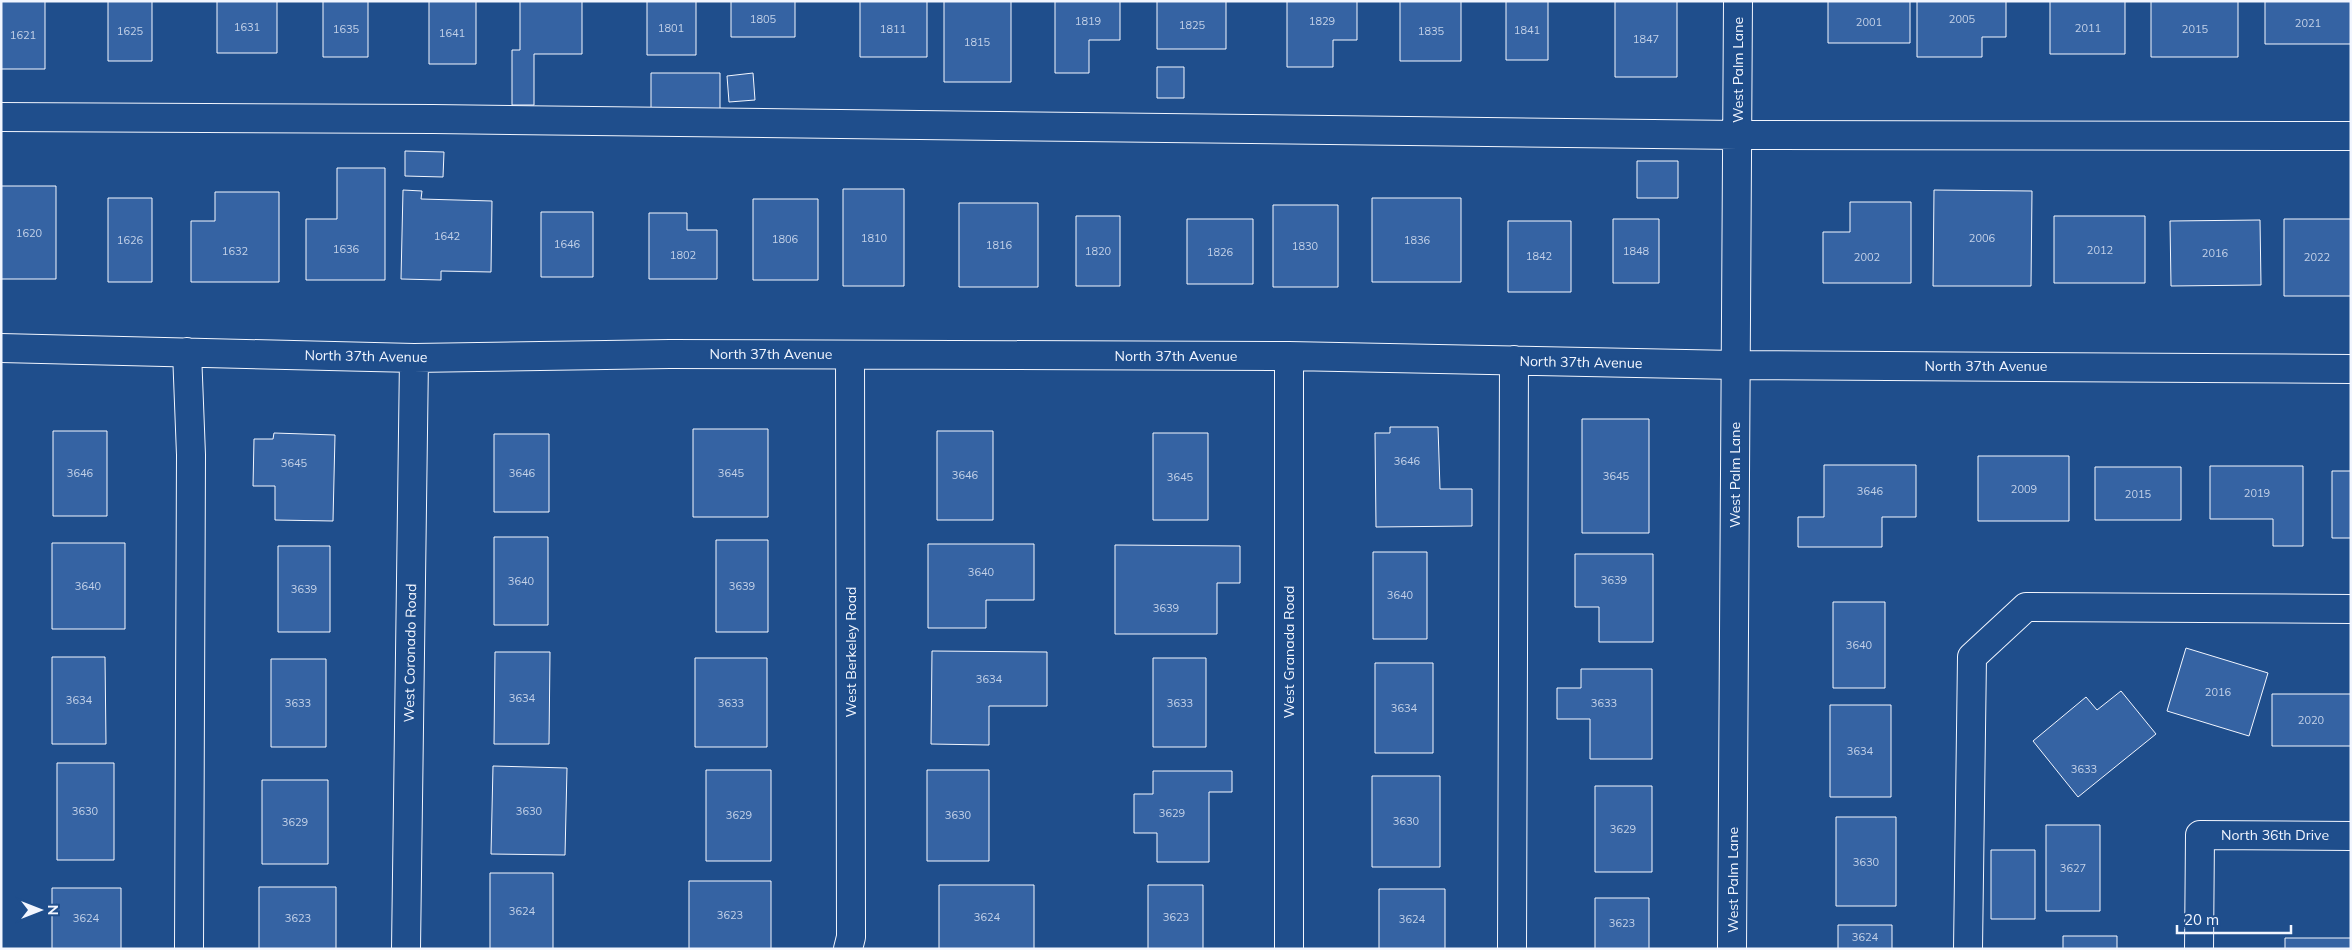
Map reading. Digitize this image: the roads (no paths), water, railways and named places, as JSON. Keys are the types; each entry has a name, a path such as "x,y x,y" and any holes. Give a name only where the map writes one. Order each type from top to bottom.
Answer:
{"street":[{"name":"West Palm Lane","path":"1732,949 1738,1"},
{"path":"1,117 423,119 1738,135 2351,136"},
{"name":"North 37th Avenue","path":"1,348 414,358 670,354 1289,356 1735,365 2351,369"},
{"path":"188,352 191,455 189,949"},
{"name":"West Berkeley Road","path":"848,949 851,937 850,355"},
{"name":"West Granada Road","path":"1289,356 1289,949"},
{"name":"West Coronado Road","path":"406,949 414,358"},
{"path":"1512,949 1514,360"},
{"path":"1968,949 1972,657 2026,607 2351,609"},
{"name":"North 36th Drive","path":"2199,949 2200,835 2351,836"}]}
